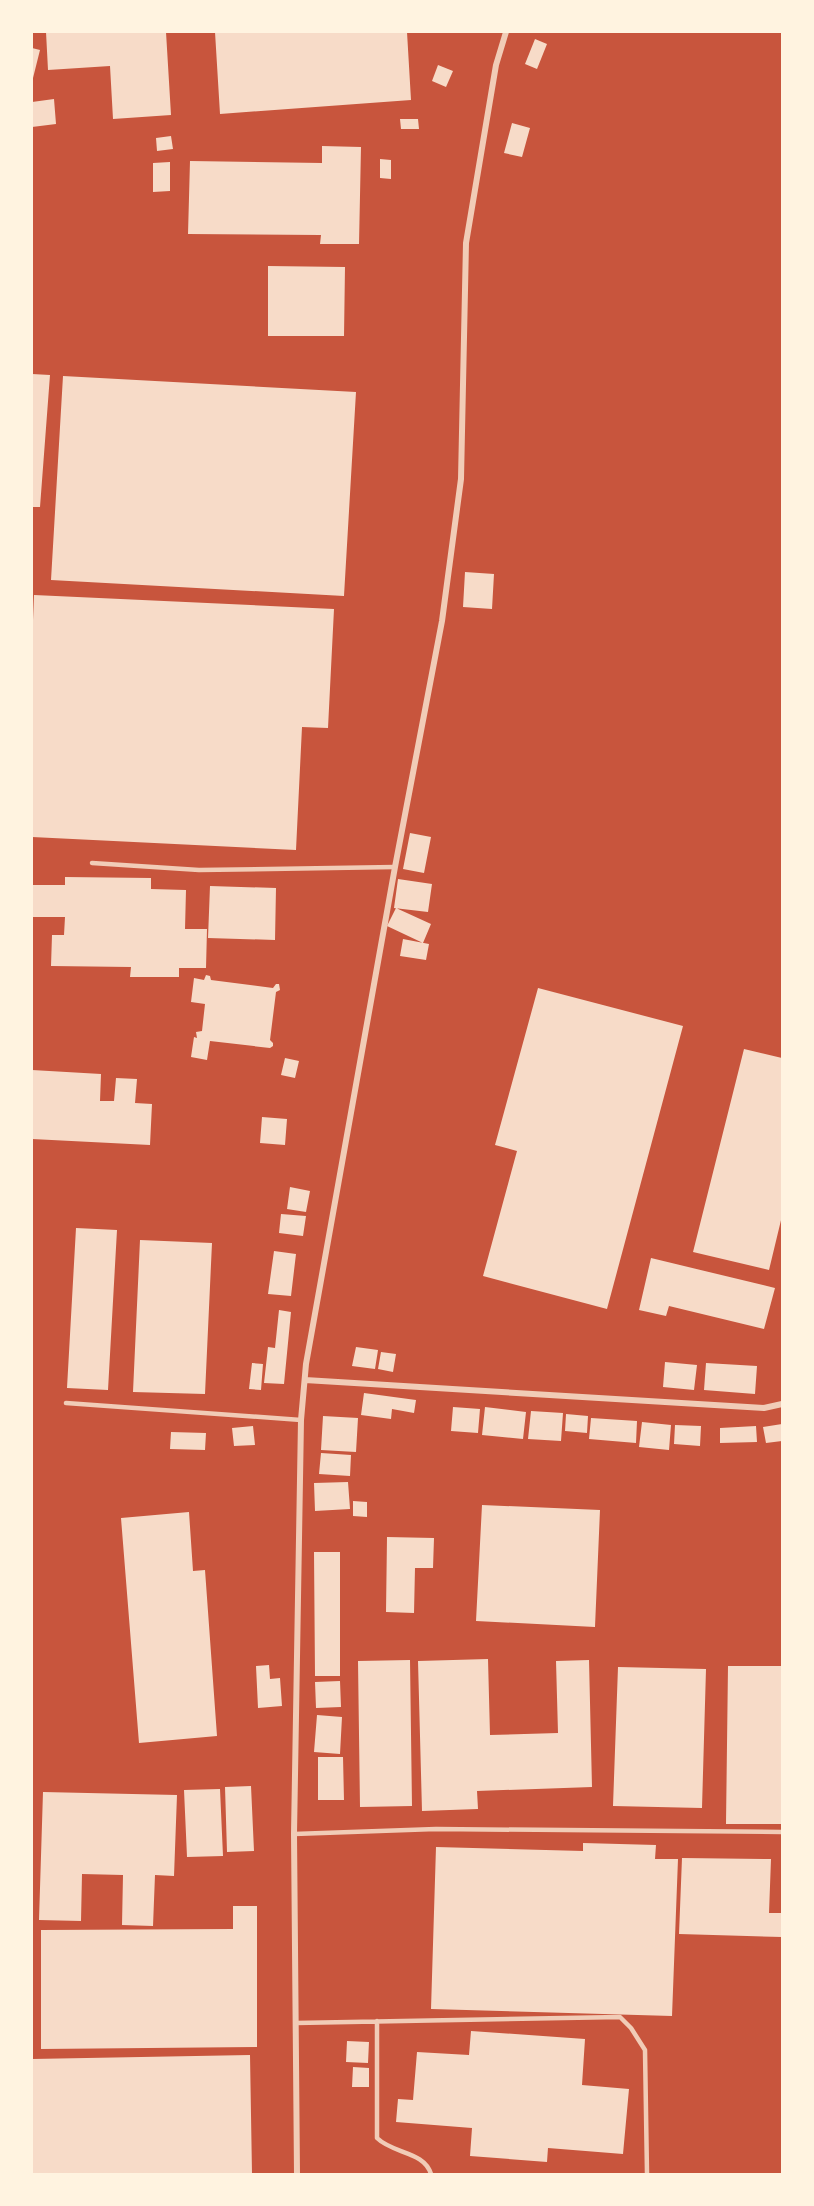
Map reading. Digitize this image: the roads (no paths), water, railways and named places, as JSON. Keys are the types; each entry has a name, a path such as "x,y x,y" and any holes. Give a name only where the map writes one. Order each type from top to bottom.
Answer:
{"street":[{"path":"297,2175 294,1834 301,1420 304,1380 395,867 444,609 461,479 466,243 492,86 506,32"},
{"path":"304,1380 764,1408 783,1404"}],"lane":[{"path":"92,863 199,870 395,867"},
{"path":"66,1402 301,1420"},
{"path":"294,1834 436,1829 783,1832"},
{"path":"296,2023 620,2017 632,2028 645,2050 647,2175"},
{"path":"377,2021 377,2138 384,2145 421,2158 431,2175"}]}
